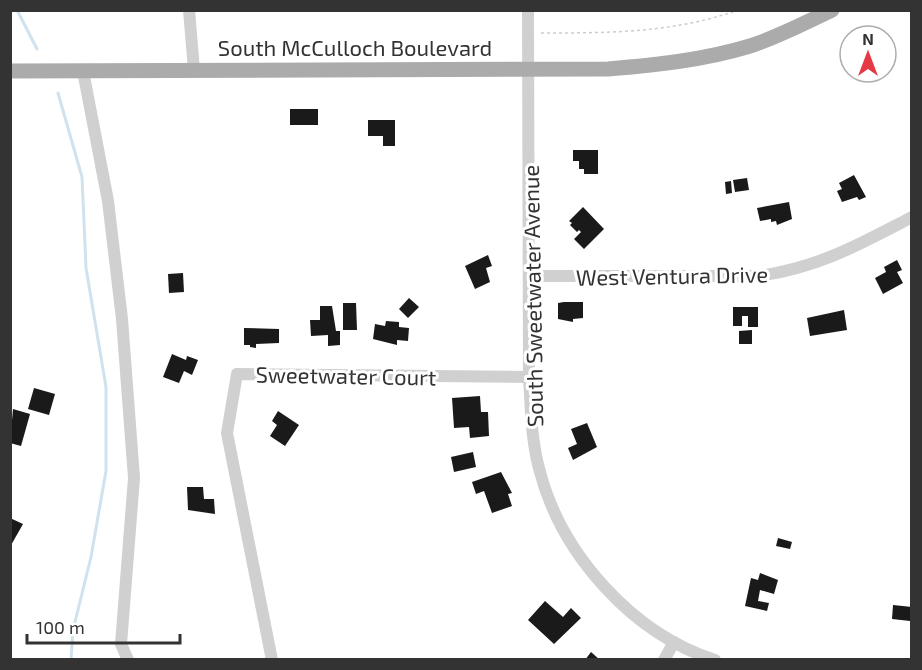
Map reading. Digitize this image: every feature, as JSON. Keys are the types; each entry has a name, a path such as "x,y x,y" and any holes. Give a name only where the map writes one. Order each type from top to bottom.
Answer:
{"main road":[{"name":"South McCulloch Boulevard","path":"10,71 608,69 698,59 751,46 832,10"}],"street":[{"path":"189,10 194,70"},
{"name":"South Sweetwater Avenue","path":"528,10 530,376 533,431 539,471 548,499 564,529 603,586 626,607 674,642 716,660"},
{"path":"83,71 109,213 122,319 135,478 121,644 128,660"},
{"name":"West Ventura Drive","path":"529,276 759,276 796,270 834,257 912,217"},
{"name":"Sweetwater Court","path":"272,660 227,433 237,374 530,376"},
{"path":"664,660 674,642"}],"path":[{"path":"528,34 641,32 708,21 738,10"}],"building":[{"path":"290,109 318,109 318,125 290,125"},
{"path":"368,120 395,120 395,146 383,146 383,136 368,136"},
{"path":"573,150 598,150 598,174 584,174 584,169 579,169 579,161 573,161"},
{"path":"854,175 866,197 859,200 857,197 842,202 837,191 842,189 839,183"},
{"path":"747,178 749,190 735,192 733,180"},
{"path":"731,181 732,193 726,194 725,182"},
{"path":"789,202 792,219 777,225 776,221 771,222 771,219 760,221 757,208"},
{"path":"583,207 604,229 584,249 574,239 581,232 579,230 577,232 569,221"},
{"path":"488,255 492,266 486,268 490,282 475,289 465,266"},
{"path":"897,260 902,270 897,272 903,283 883,294 875,278 886,272 884,267"},
{"path":"183,273 184,292 169,293 168,274"},
{"path":"409,298 419,307 408,318 399,309"},
{"path":"583,302 583,318 573,319 573,322 558,319 558,303"},
{"path":"343,303 356,303 357,330 343,330"},
{"path":"320,306 332,306 336,331 340,331 340,345 328,346 328,335 311,336 310,320 320,320"},
{"path":"733,307 758,307 758,327 748,327 748,316 742,316 742,326 733,326"},
{"path":"844,310 847,330 810,336 807,318"},
{"path":"386,321 399,322 399,327 409,328 408,341 397,340 397,345 373,339 375,324 385,326"},
{"path":"244,328 279,329 279,343 256,344 256,348 244,345"},
{"path":"752,330 752,344 739,344 739,331"},
{"path":"172,354 186,360 187,356 198,360 192,375 184,371 179,383 163,377"},
{"path":"34,388 55,394 49,415 28,409"},
{"path":"480,396 481,412 488,412 489,436 470,438 469,427 454,428 452,398"},
{"path":"13,409 30,414 21,446 10,443"},
{"path":"278,411 299,425 285,446 270,436 277,425 272,421"},
{"path":"587,423 597,447 573,460 568,448 577,444 571,429"},
{"path":"473,452 476,467 454,472 451,457"},
{"path":"501,472 512,493 508,494 512,506 492,513 484,491 476,494 472,482"},
{"path":"187,487 203,487 204,499 214,499 215,514 188,510"},
{"path":"10,518 23,524 10,547"},
{"path":"778,538 792,542 790,549 776,546"},
{"path":"760,573 778,580 774,594 760,590 758,601 769,603 767,611 745,606 751,578 758,580"},
{"path":"545,601 563,617 571,608 581,618 554,644 528,620"},
{"path":"893,605 912,607 910,621 892,619"},
{"path":"591,652 600,660 585,660"}],"waterway":[{"path":"17,10 37,49"},
{"path":"58,93 82,177 86,268 106,387 106,471 91,557 73,630 71,660"}]}
